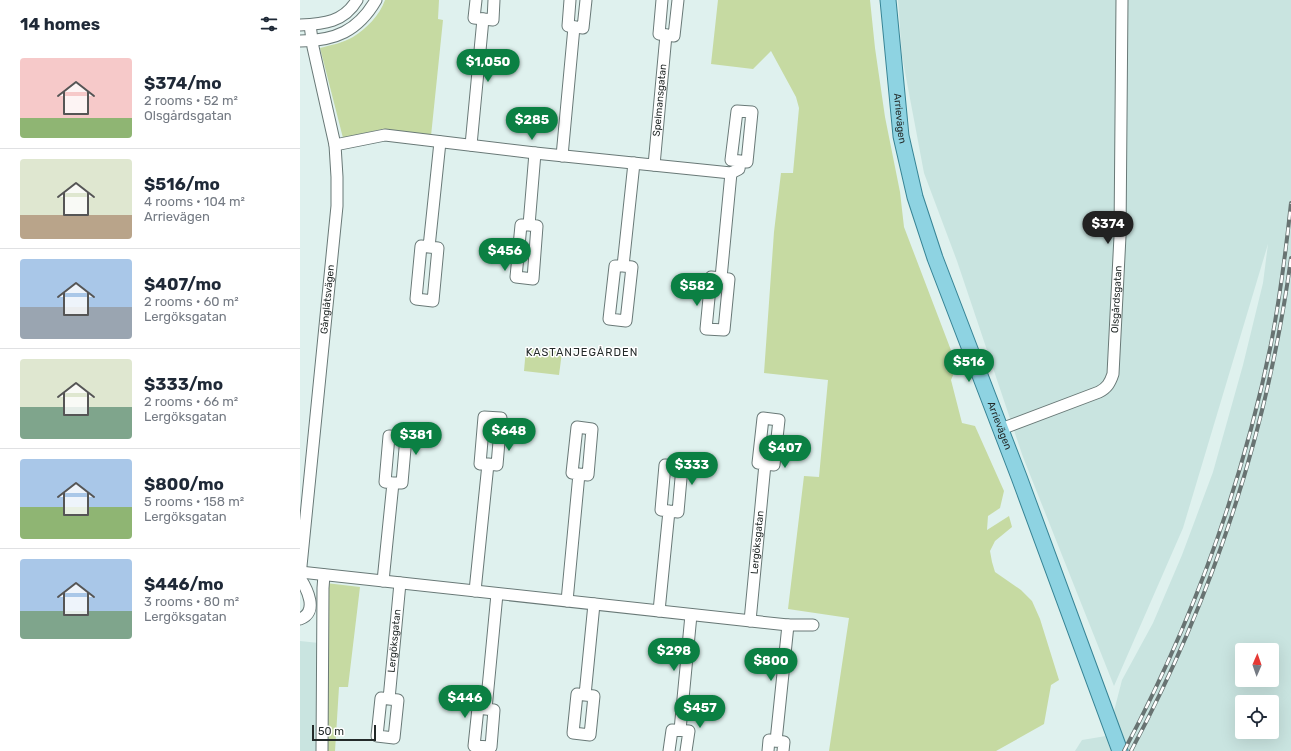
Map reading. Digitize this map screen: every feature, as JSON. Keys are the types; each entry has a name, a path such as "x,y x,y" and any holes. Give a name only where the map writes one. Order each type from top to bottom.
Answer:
{"main road":[{"name":"Arrievägen","path":"888,0 902,136 915,197 935,258 1001,429 1119,750"}],"street":[{"path":"305,25 336,20 352,8 357,0"},
{"path":"300,41 331,38 342,34 353,28 362,20 376,0"},
{"path":"476,0 474,18 492,20 494,0"},
{"path":"570,0 568,26 583,28 586,0"},
{"name":"Spelmansgatan","path":"654,165 666,35 659,34 662,0"},
{"path":"666,35 674,36 678,0"},
{"name":"Olsgårdsgatan","path":"1001,429 1099,392 1106,388 1111,381 1113,374 1120,236 1122,0"},
{"path":"471,146 483,19"},
{"name":"Gånglåtsvägen","path":"300,619 303,618 308,612 310,603 308,592 300,577 300,572 337,206 338,177 335,145 312,41 305,25"},
{"path":"562,156 574,27"},
{"path":"335,145 385,136 731,173 739,169 740,161"},
{"path":"429,247 440,142"},
{"path":"529,225 535,153"},
{"path":"623,266 634,163"},
{"path":"721,278 731,173"},
{"path":"521,224 529,225 537,226 533,279 516,277 521,224"},
{"path":"421,246 429,247 438,248 433,301 416,299 421,246"},
{"path":"615,266 623,266 632,267 626,321 609,319 615,266"},
{"path":"711,277 721,278 729,279 724,330 706,329 711,277"},
{"path":"475,591 488,464"},
{"name":"Lergöksgatan","path":"750,621 765,464"},
{"path":"567,602 579,474"},
{"path":"383,582 393,483"},
{"path":"659,611 669,511"},
{"path":"300,572 788,626 813,625"},
{"path":"322,751 324,575"},
{"name":"Lergöksgatan","path":"389,699 400,583"},
{"path":"486,709 497,594"},
{"path":"585,695 594,604"},
{"path":"680,730 692,615"},
{"path":"776,741 788,626"},
{"path":"669,751 672,730 688,731 686,751"},
{"path":"768,751 769,740 784,742 783,751"}],"shaded area":[{"path":"898,0 1291,0 1291,751 1127,751 1122,742 1113,715 1122,680 1153,623 1182,555 1213,472 1243,365 1263,283 1268,244 1183,528 1114,686 1023,457 957,261 924,173 902,56"},
{"path":"300,641 319,643 318,751 300,751"},
{"path":"1106,736 1111,751 1075,751 1082,740"}],"green space":[{"path":"385,0 439,0 438,19 443,20 431,136 383,129 343,138 320,48 337,44 358,34 368,26 380,11"},
{"path":"718,0 870,0 885,117 900,192 904,227 957,366 951,380 962,423 975,426 1004,491 1000,508 988,516 987,530 1009,516 1012,527 995,541 990,551 992,562 995,572 1021,590 1032,601 1040,619 1059,680 1051,685 1044,724 996,751 829,751 849,618 788,609 804,476 819,477 828,380 764,373 774,232 781,173 793,173 799,108 796,97 771,51 753,69 711,64"},
{"path":"526,348 562,352 559,375 524,371"},
{"path":"326,583 360,587 348,687 339,687 335,751 323,751"}],"railway":[{"path":"1124,751 1149,703 1172,653 1193,603 1230,501 1259,397 1271,344 1291,203"},
{"path":"1131,751 1187,634 1212,573 1233,512 1252,449 1268,386 1281,322 1291,258"}],"district":[{"name":"KASTANJEGÅRDEN","path":"582,352"}]}
